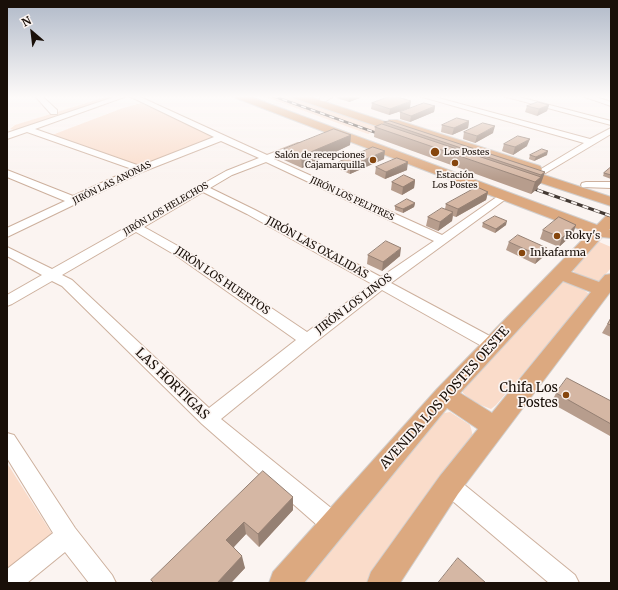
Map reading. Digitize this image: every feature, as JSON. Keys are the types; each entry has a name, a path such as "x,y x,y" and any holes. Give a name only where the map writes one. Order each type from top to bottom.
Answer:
{"main road":[{"path":"311,124 505,196 608,226"},
{"path":"331,124 608,226"},
{"path":"379,124 611,202"},
{"path":"402,124 611,194"},
{"name":"AVENIDA LOS POSTES OESTE","path":"284,583 445,395 493,345 558,273 608,226"},
{"path":"382,583 449,485 606,285 558,273"},
{"path":"445,395 494,427"}],"street":[{"path":"8,134 43,124"},
{"name":"JIRÓN LOS PELITRES","path":"190,124 442,240"},
{"path":"523,124 590,142"},
{"path":"27,129 140,169"},
{"path":"544,171 611,130"},
{"path":"322,136 333,132"},
{"name":"JIRÓN LAS ANONAS","path":"7,233 140,169 170,156 220,138"},
{"name":"JIRÓN LOS HELECHOS","path":"7,301 229,173 307,142"},
{"path":"7,173 75,201"},
{"path":"586,185 611,184"},
{"name":"JIRÓN LAS OXALIDAS","path":"202,188 251,212 493,345"},
{"name":"JIRÓN LOS LINOS","path":"208,419 307,340 382,283 505,196"},
{"name":"JIRÓN LOS HUERTOS","path":"135,226 181,253 307,340"},
{"name":"LAS HORTIGAS","path":"7,251 53,275 66,284 208,419 333,524"},
{"path":"7,441 67,536 104,583"},
{"path":"449,485 567,583"},
{"path":"8,583 67,536"}],"shaded area":[{"path":"37,124 24,128 14,130 10,129 15,125"},
{"path":"82,124 186,124 215,137 140,166 52,135"},
{"path":"339,124 371,124 384,128 368,134"},
{"path":"597,241 611,247 611,268 600,281 588,280 581,277 572,269"},
{"path":"560,281 576,285 590,295 496,405 491,409 473,402 463,393 463,389"},
{"path":"450,412 470,425 473,436 369,583 302,583 439,414"},
{"path":"7,463 54,537 7,574"}],"building":[{"path":"382,124 541,177 535,182 375,127"},
{"path":"389,124 398,124 545,172 541,175"},
{"path":"445,124 464,124 454,128 442,125"},
{"path":"482,124 495,126 477,136 464,132"},
{"path":"334,129 351,135 301,156 284,149"},
{"path":"518,136 530,139 515,147 504,144"},
{"path":"373,147 385,151 350,166 339,162"},
{"path":"542,149 548,151 536,157 530,155"},
{"path":"397,158 408,162 386,172 376,167"},
{"path":"611,167 611,175 604,173"},
{"path":"404,175 415,180 403,187 392,182"},
{"path":"477,187 488,192 458,209 446,204"},
{"path":"407,199 415,203 403,209 395,206"},
{"path":"442,208 453,212 440,222 428,217"},
{"path":"495,216 507,221 496,229 483,223"},
{"path":"559,217 576,225 562,238 543,230"},
{"path":"518,235 547,248 538,255 509,242"},
{"path":"386,241 401,248 383,262 368,255"},
{"path":"611,318 611,325 608,324"},
{"path":"567,378 611,401 611,424 556,393"},
{"path":"263,471 293,497 258,534 244,522 226,540 242,556 217,583 154,583 151,580"},
{"path":"458,558 486,583 438,583"}],"railway":[{"path":"350,124 385,136"},
{"path":"526,186 611,216"}],"place":[{"name":"Los Postes","path":"435,152"},
{"name":"Salón de recepciones Cajamarquilla","path":"373,160"},
{"name":"Estación Los Postes","path":"455,163"},
{"name":"Roky's","path":"557,236"},
{"name":"Inkafarma","path":"522,253"},
{"name":"Chifa Los Postes","path":"566,395"}]}
